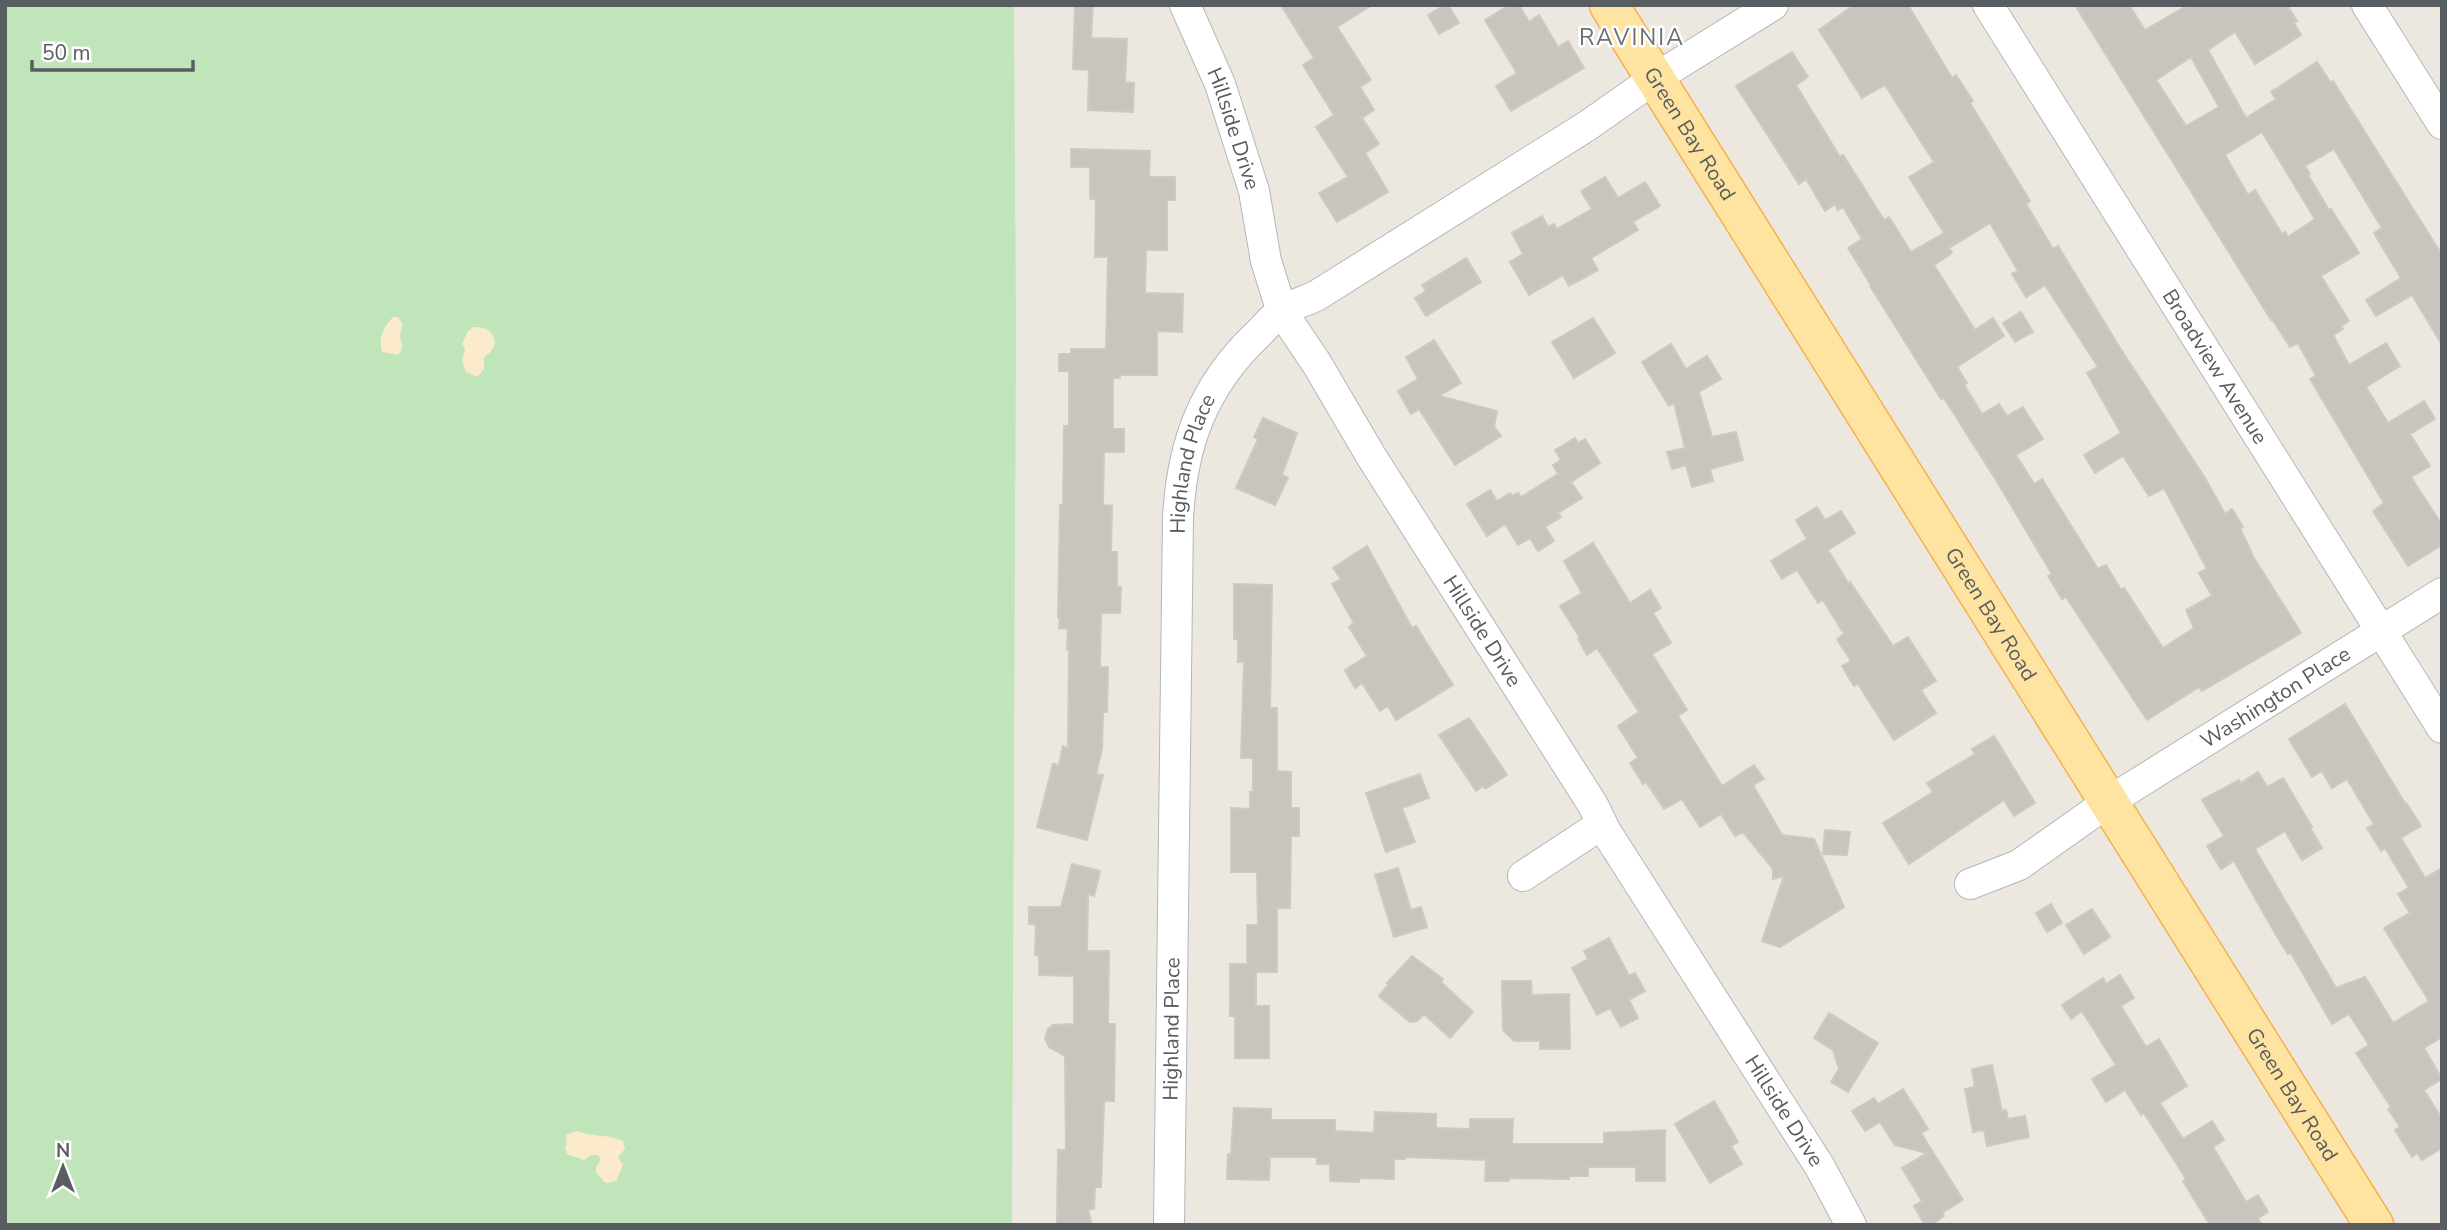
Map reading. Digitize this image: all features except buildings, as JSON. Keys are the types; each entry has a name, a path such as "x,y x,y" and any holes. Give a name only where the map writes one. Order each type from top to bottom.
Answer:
{"main road":[{"name":"Green Bay Road","path":"1609,5 2374,1225"}],"street":[{"name":"Hillside Drive","path":"1185,5 1220,84 1254,191 1266,261 1282,312 1813,1156 1851,1225"},
{"name":"Highland Place","path":"1169,1225 1178,518 1180,480 1195,423 1216,383 1237,353 1282,312 1328,289 1773,5"},
{"name":"Broadview Avenue","path":"1988,5 2442,728"},
{"path":"2367,5 2442,124"},
{"name":"Washington Place","path":"1970,884 2019,865 2062,838 2108,802 2442,593"},
{"path":"1523,876 1602,824"}],"green space":[{"path":"5,5 1014,5 1016,331 1012,1225 5,1225"}],"sand":[{"path":"393,317 398,317 402,323 402,348 398,355 382,352 381,347 382,333"},
{"path":"474,327 487,330 495,342 490,353 484,357 484,369 477,377 466,372 462,361 465,349 462,344 468,331"},
{"path":"576,1131 623,1141 625,1149 618,1157 623,1165 616,1181 606,1183 596,1173 596,1167 601,1160 598,1155 591,1155 584,1160 567,1154 566,1135"}],"district":[{"name":"RAVINIA","path":"1632,37"}]}
